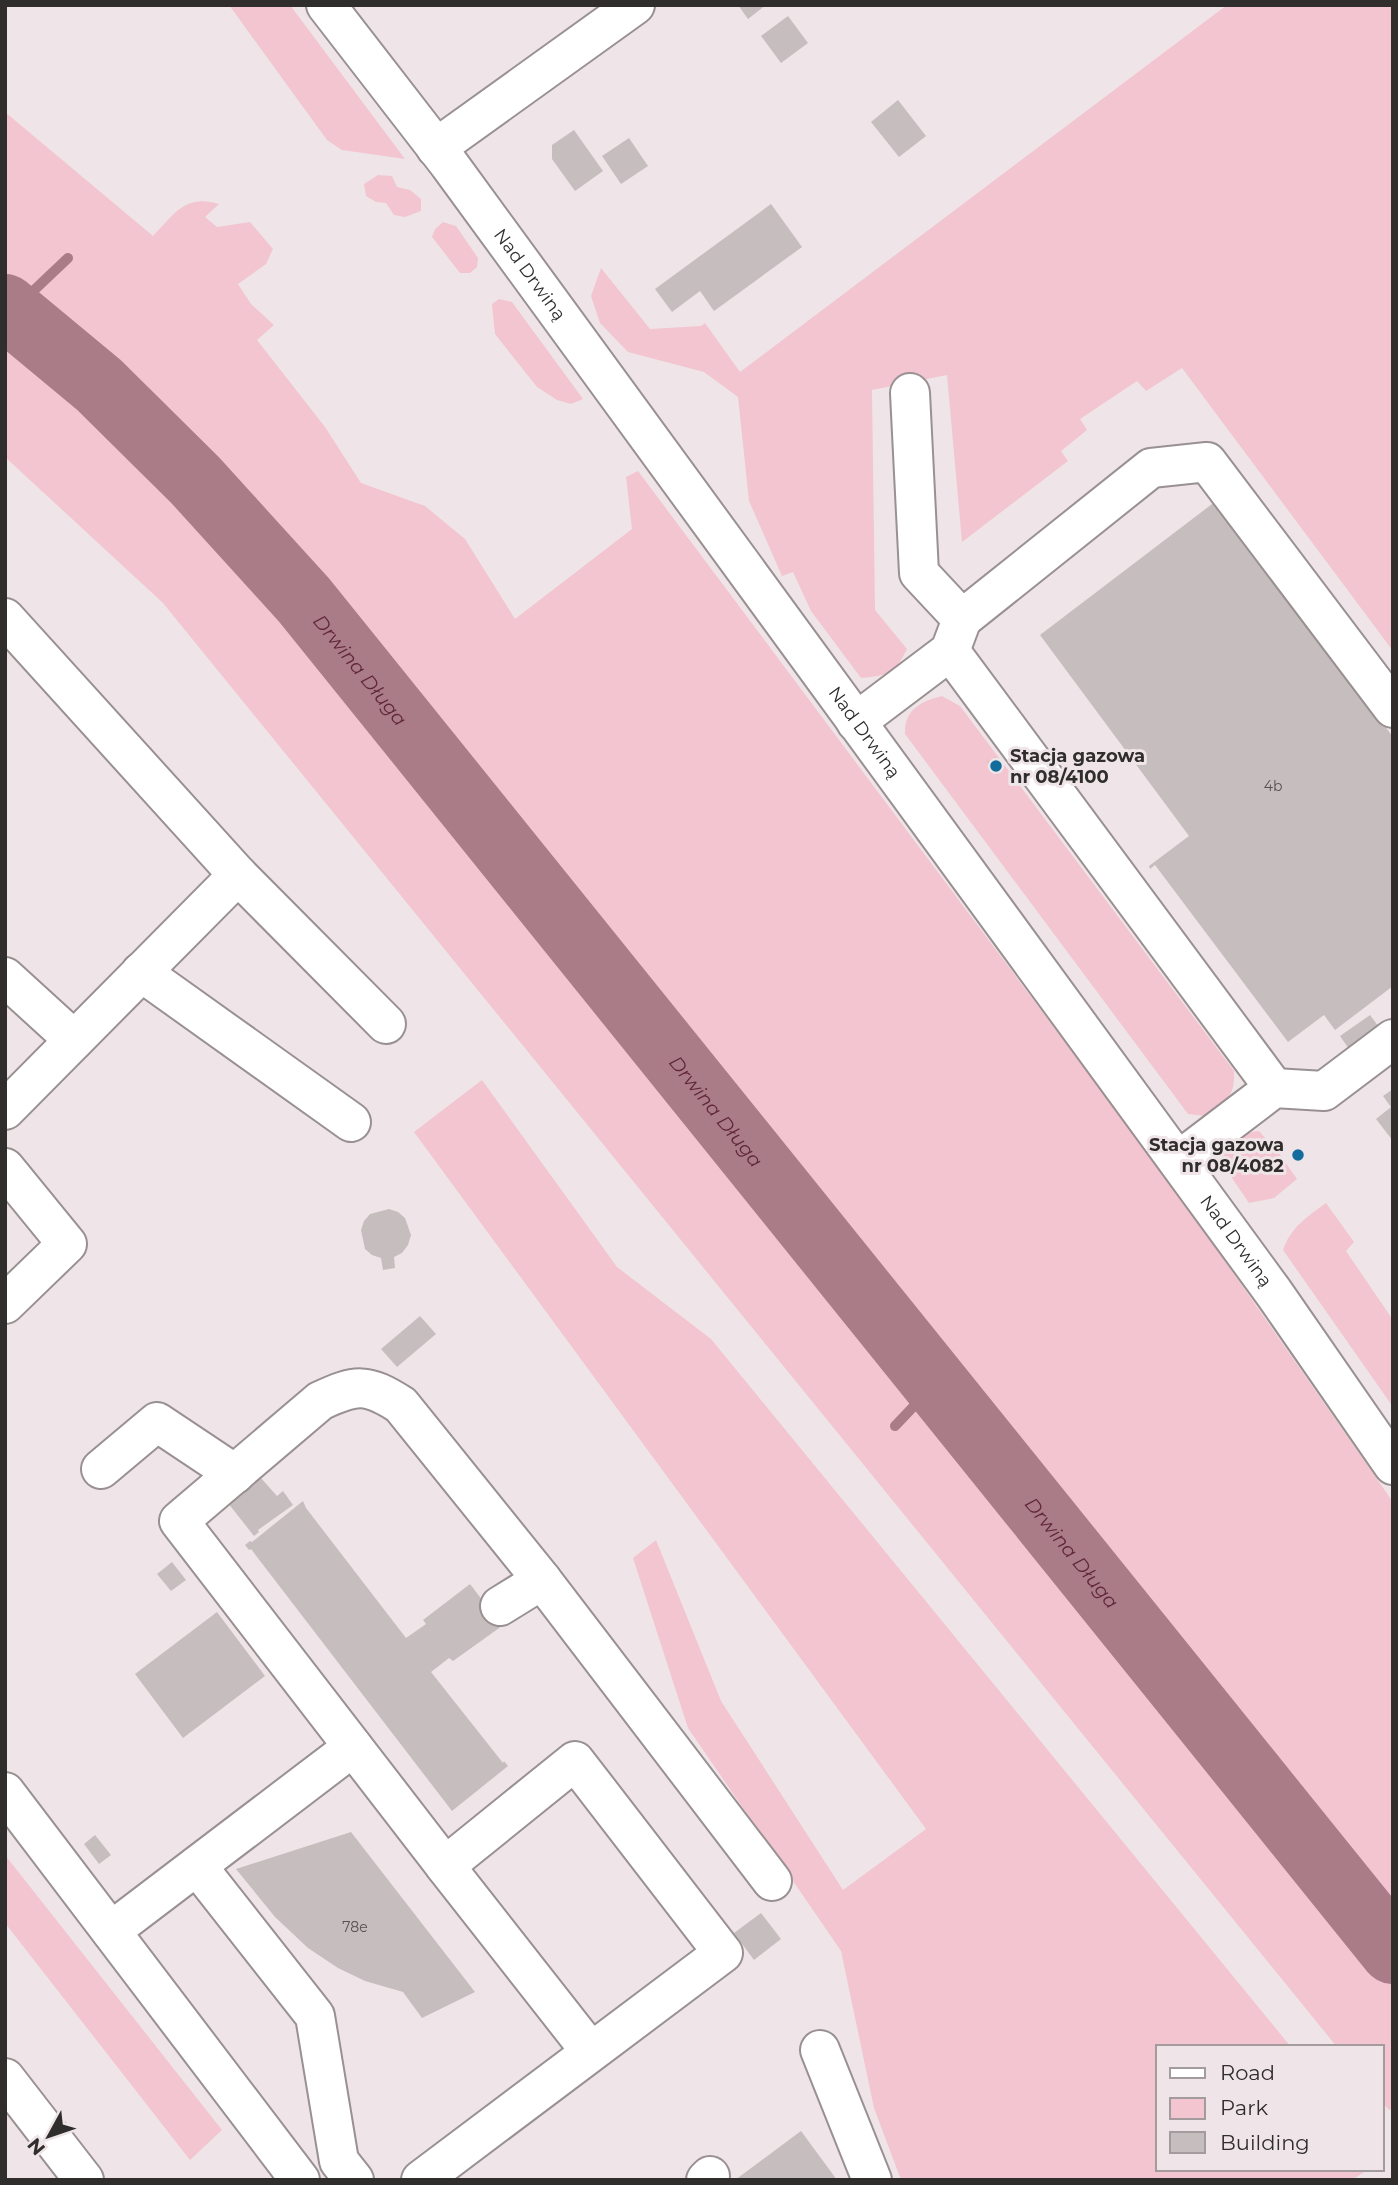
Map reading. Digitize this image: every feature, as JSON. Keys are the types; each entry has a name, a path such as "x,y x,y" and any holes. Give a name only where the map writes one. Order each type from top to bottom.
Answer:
{"street":[{"name":"Nad Drwiną","path":"326,5 436,148 1275,1293 1393,1465"},
{"path":"436,148 635,5"},
{"path":"910,393 919,573 956,635 1274,1088"},
{"path":"856,722 1151,468 1207,462 1393,708"},
{"path":"5,618 238,875 386,1024"},
{"path":"5,1110 238,875"},
{"path":"141,972 351,1122"},
{"path":"5,977 74,1040"},
{"path":"1178,1161 1274,1088 1324,1091 1393,1039"},
{"path":"5,1168 67,1244 5,1304"},
{"path":"591,2052 179,1521 320,1401 341,1391 359,1387 381,1392 401,1405 542,1580 772,1881"},
{"path":"101,1469 157,1422 235,1474"},
{"path":"500,1606 542,1580"},
{"path":"111,1931 353,1746"},
{"path":"421,2180 723,1953 575,1761 445,1866"},
{"path":"5,1792 300,2180"},
{"path":"197,1866 315,2017 339,2161 354,2180"},
{"path":"820,2050 872,2180"},
{"path":"5,2078 84,2180"}],"green space":[{"path":"229,5 290,5 405,159 342,150 327,140"},
{"path":"1227,5 1393,5 1393,651 1182,368 1146,391 1137,381 1080,419 1087,430 1061,451 1068,461 962,542 947,375 872,390 875,610 907,649 890,672 861,678 811,611 793,572 782,576 749,501 738,397 704,372 628,352 600,323 591,296 601,268 650,329 701,326 705,323 740,372"},
{"path":"5,112 153,236 181,208 197,202 219,204 205,217 217,227 250,222 273,249 266,264 238,284 251,304 274,325 257,340 325,427 361,483 425,506 465,539 515,619 632,529 626,477 638,471 1174,1188 1393,1502 1393,2108 1389,2110 1384,2104 1384,2045 1335,2045 163,603 5,457"},
{"path":"378,175 392,176 397,187 410,190 421,199 421,211 405,217 394,215 386,203 376,202 366,196 364,184"},
{"path":"443,222 456,226 478,258 477,267 470,273 460,273 432,237 435,229"},
{"path":"499,299 512,302 583,399 571,404 557,400 537,387 495,334 492,304"},
{"path":"942,696 960,706 1234,1071 1233,1087 1228,1098 1206,1116 1188,1114 905,734 907,719 915,708"},
{"path":"482,1080 617,1267 711,1339 1289,2045 1156,2045 1156,2171 1366,2171 1352,2180 901,2180 874,2108 841,1951 688,1728 633,1558 656,1540 721,1701 843,1890 926,1829 414,1132"},
{"path":"1259,1131 1267,1140 1282,1141 1286,1145 1278,1152 1297,1179 1274,1198 1249,1203 1221,1162 1226,1149 1234,1140"},
{"path":"1326,1203 1354,1242 1346,1251 1393,1320 1393,1407 1283,1250 1295,1229"},
{"path":"5,1855 222,2130 190,2160 5,1923"}],"building":[{"path":"738,5 766,5 748,19"},
{"path":"788,16 808,43 781,63 761,36"},
{"path":"898,100 926,136 899,157 871,122"},
{"path":"574,130 603,171 575,191 552,159 552,145"},
{"path":"629,138 648,166 621,184 602,156"},
{"path":"771,204 802,247 714,311 700,291 672,312 655,289"},
{"path":"1216,501 1393,737 1393,986 1335,1030 1324,1015 1288,1042 1155,865 1150,869 1149,866 1189,836 1040,635"},
{"name":"Stacja gazowa nr 08/4100","path":"995,757 1004,769 997,775 987,762"},
{"path":"1370,1015 1379,1027 1349,1049 1340,1036"},
{"path":"1393,1089 1393,1141 1376,1119 1391,1107 1383,1096"},
{"name":"Stacja gazowa nr 08/4082","path":"1296,1150 1303,1158 1299,1162 1293,1152"},
{"path":"389,1209 405,1218 411,1235 402,1253 394,1257 395,1268 383,1270 381,1258 365,1249 361,1230 370,1214"},
{"path":"420,1316 436,1334 397,1367 381,1349"},
{"path":"260,1477 277,1496 283,1491 293,1505 258,1530 254,1536 228,1503"},
{"path":"303,1501 406,1638 426,1624 423,1620 470,1584 502,1626 453,1661 449,1658 431,1672 508,1766 452,1811 251,1549 245,1545"},
{"path":"172,1562 186,1580 171,1591 157,1574"},
{"path":"217,1612 265,1676 183,1738 135,1674"},
{"path":"351,1832 475,1992 422,2018 403,1992 365,1981 338,1968 308,1948 275,1917 236,1869"},
{"path":"95,1835 111,1855 99,1864 84,1844"},
{"path":"761,1913 781,1939 754,1960 734,1933"},
{"path":"801,2131 837,2180 735,2180"}],"waterway":[{"path":"11,312 68,258"},
{"name":"Drwina Długa","path":"5,307 99,385 195,480 304,600 1393,1951"},
{"path":"895,1426 914,1406 931,1377"}],"place":[{"name":"Stacja gazowa nr 08/4100","path":"996,766"},
{"name":"Stacja gazowa nr 08/4082","path":"1298,1155"}]}
